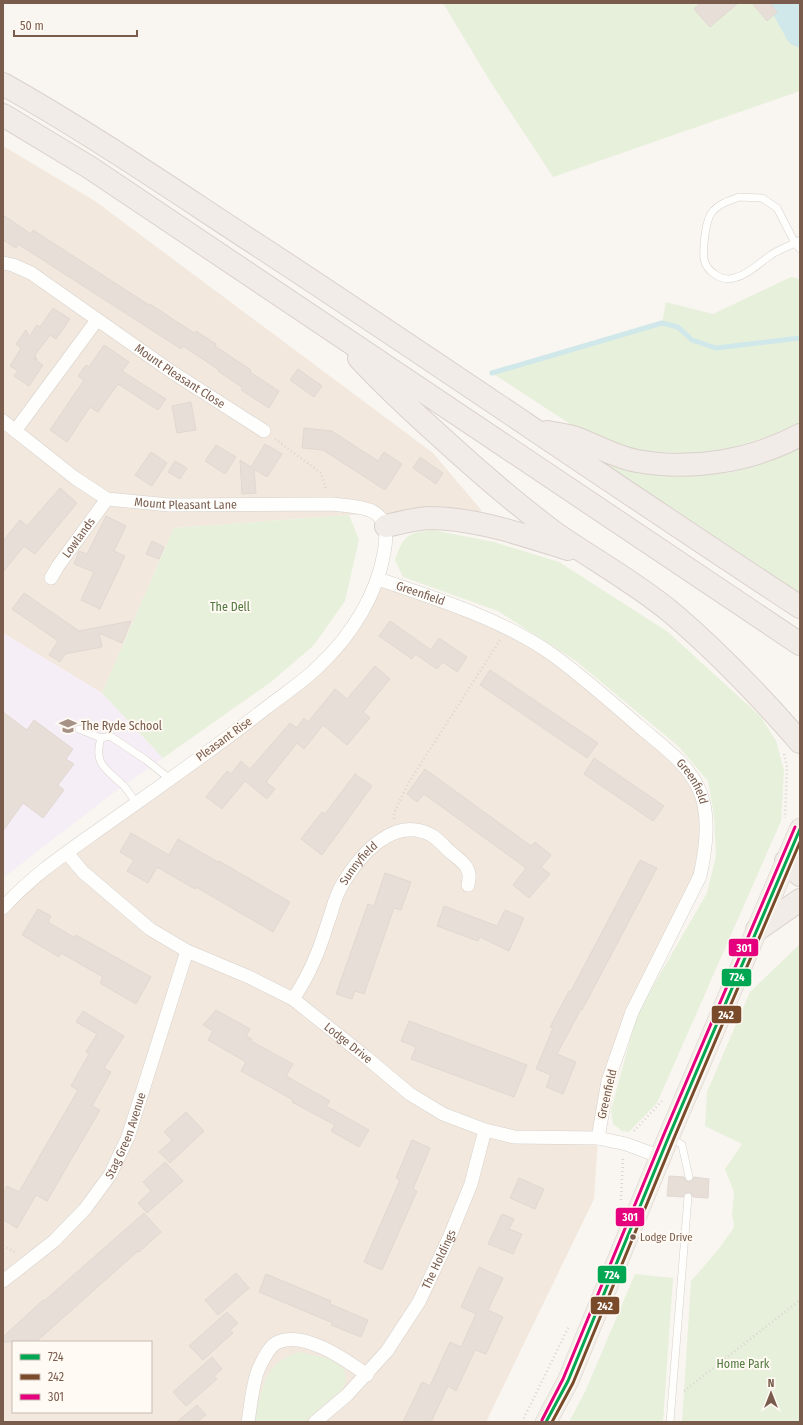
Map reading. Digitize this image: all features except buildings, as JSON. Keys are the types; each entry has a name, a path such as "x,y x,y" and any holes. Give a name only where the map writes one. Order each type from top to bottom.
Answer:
{"highway":[{"path":"3,84 130,162 536,429 650,508 800,607"},
{"path":"3,115 89,167 800,644"},
{"path":"337,333 385,386 494,486 556,533 651,596 736,671 772,709 792,747"},
{"path":"536,429 576,438 604,451 636,461 672,465 710,463 738,458 784,444 800,435"},
{"path":"386,526 427,518 452,520 502,528 589,555"},
{"path":"757,930 800,900"}],"main road":[{"path":"546,1422 568,1381 669,1136 757,930 793,868 792,823"}],"street":[{"name":"Mount Pleasant Close","path":"3,263 13,265 31,273 172,372 264,431"},
{"path":"15,431 97,320"},
{"name":"Mount Pleasant Lane","path":"3,421 75,478 107,499 169,505 331,504 352,506 376,513 383,518 386,526"},
{"name":"Lowlands","path":"51,578 58,566 107,499"},
{"name":"Pleasant Rise","path":"3,908 18,891 67,853 238,729 322,664 342,642 356,622 378,579 387,540 386,526"},
{"name":"Greenfield","path":"378,579 427,595 507,628 552,654 682,762 698,786 705,810 705,840 700,876 630,1019 608,1081 598,1138"},
{"name":"Sunnyfield","path":"293,999 306,980 320,947 341,886 363,855 383,838 394,833 408,830 421,831 432,836 468,868 471,876 468,885"},
{"name":"Lodge Drive","path":"67,853 83,872 150,929 187,951 249,977 293,999 410,1094 443,1114 485,1130 514,1137 598,1138 626,1144 661,1157"},
{"name":"Stag Green Avenue","path":"3,1281 54,1241 85,1209 110,1175 128,1137 187,951"},
{"name":"The Holdings","path":"315,1422 367,1375 387,1351 419,1302 449,1238 471,1184 485,1130"},
{"path":"248,1422 258,1370 267,1353 275,1344 286,1340 317,1345 344,1358 367,1375"}],"lane":[{"path":"798,241 772,255 751,270 734,279 723,278 710,271 704,260 706,223 712,212 722,203 739,197 762,198 777,208 798,241 800,249"},
{"path":"79,729 101,738 110,736 146,760 170,779"},
{"path":"101,738 99,746 102,766 124,786 136,803"},
{"path":"669,1136 682,1145 689,1177"},
{"path":"670,1422 688,1197"}],"path":[{"path":"264,431 321,472 331,504"},
{"path":"394,833 394,813 409,782 507,628"},
{"path":"792,747 787,767 792,823"},
{"path":"621,1206 623,1154"},
{"path":"672,1400 800,1300"},
{"path":"522,1422 570,1324"}],"shaded area":[{"path":"3,146 95,201 433,453 482,511 349,515 174,528 102,693 3,633"},
{"path":"378,579 507,628 609,700 698,786 703,861 632,1012 598,1138 594,1199 486,1422 3,1422 3,908 322,664"},
{"name":"The Ryde School","path":"3,633 102,693 163,758 109,796 3,878"}],"green space":[{"path":"443,3 774,3 800,48 800,91 553,177 490,81"},
{"path":"791,277 800,279 800,426 794,429 708,455 633,450 578,429 492,373 662,323 666,302 713,314"},
{"path":"800,448 800,593 603,462 658,473 730,473"},
{"name":"The Dell","path":"349,515 359,540 345,601 314,645 271,682 163,758 102,693 174,528"},
{"path":"433,530 494,542 559,562 668,632 761,717 776,741 784,770 781,821 657,1103 629,1132 622,1131 613,1124 611,1110 637,1014 707,893 716,856 714,815 708,781 678,746 576,661 498,611 403,577 395,560 404,540 417,532"},
{"name":"Home Park","path":"800,944 800,1422 682,1422 691,1281 718,1250 733,1229 734,1223 732,1216 734,1192 725,1169 742,1144 705,1126 707,1092 750,992"},
{"path":"635,1274 673,1278 663,1422 569,1422 585,1392"},
{"path":"300,1352 330,1359 344,1369 346,1383 341,1390 304,1422 255,1422 266,1378 271,1370 278,1363"}],"waterway":[{"path":"784,3 800,32"},
{"path":"492,373 662,323 678,327 692,340 716,348 800,338"}],"transit line":[{"name":"301","path":"542,1420 563,1379 664,1134 795,827"},
{"name":"724","path":"546,1422 568,1381 669,1136 800,829"},
{"name":"242","path":"552,1422 573,1383 674,1138 800,842"}],"place":[{"name":"The Ryde School","path":"68,726"},
{"name":"Lodge Drive","path":"633,1237"}]}
